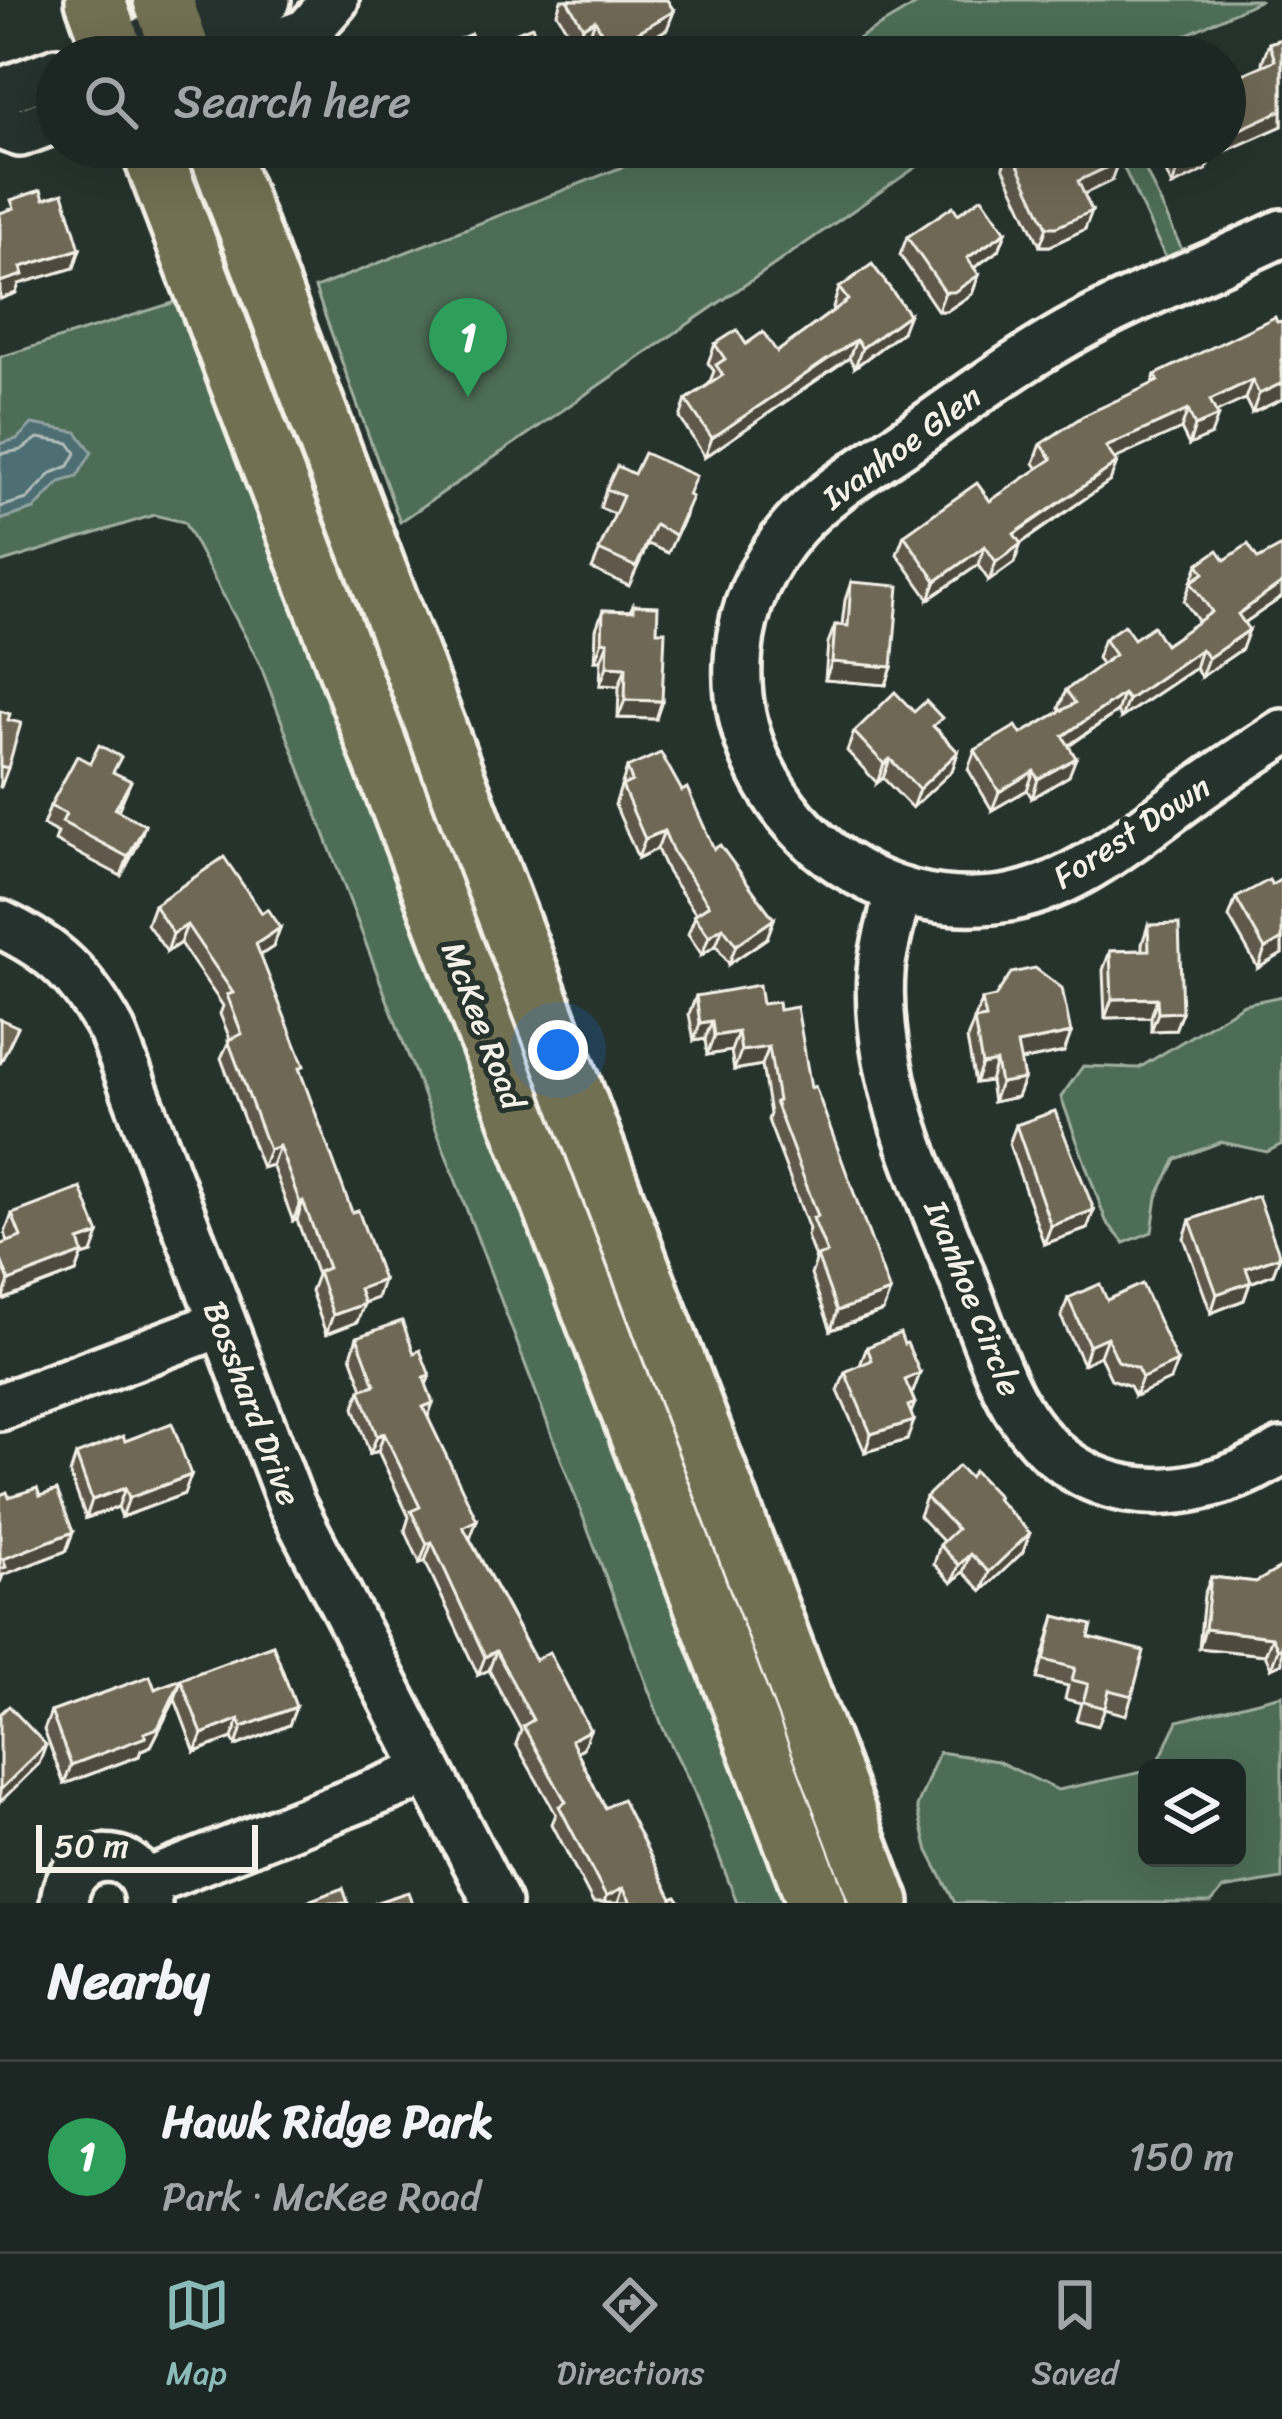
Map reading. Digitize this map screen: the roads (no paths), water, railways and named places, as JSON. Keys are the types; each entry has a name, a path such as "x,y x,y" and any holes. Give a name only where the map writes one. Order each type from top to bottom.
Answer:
{"main road":[{"name":"McKee Road","path":"159,168 817,1903"},
{"name":"McKee Road","path":"225,168 880,1903"}],"street":[{"path":"133,36 267,0"},
{"path":"296,36 307,32 334,0"},
{"path":"0,92 36,79"},
{"path":"0,126 20,133 36,127"},
{"name":"Ivanhoe Glen","path":"898,892 816,844 789,818 766,784 749,745 740,702 742,635 776,550 826,497 1013,366 1073,330 1282,233"},
{"name":"Forest Down","path":"898,892 942,900 995,900 1035,892 1121,845 1282,733"},
{"name":"Ivanhoe Circle","path":"898,892 881,970 883,1036 901,1113 1008,1392 1041,1440 1063,1461 1094,1481 1124,1491 1173,1492 1210,1486 1251,1472 1282,1452"},
{"name":"Bosshard Drive","path":"0,924 38,942 69,967 112,1031 221,1324 315,1555 497,1903"},
{"path":"0,1407 221,1324"},
{"path":"64,1903 73,1874 97,1858 125,1863 146,1893 428,1772"}],"water":[{"path":"32,424 77,432 92,452 77,477 60,482 34,509 0,520 0,444 17,439"}],"place":[{"name":"Hawk Ridge Park","path":"468,397"}]}
